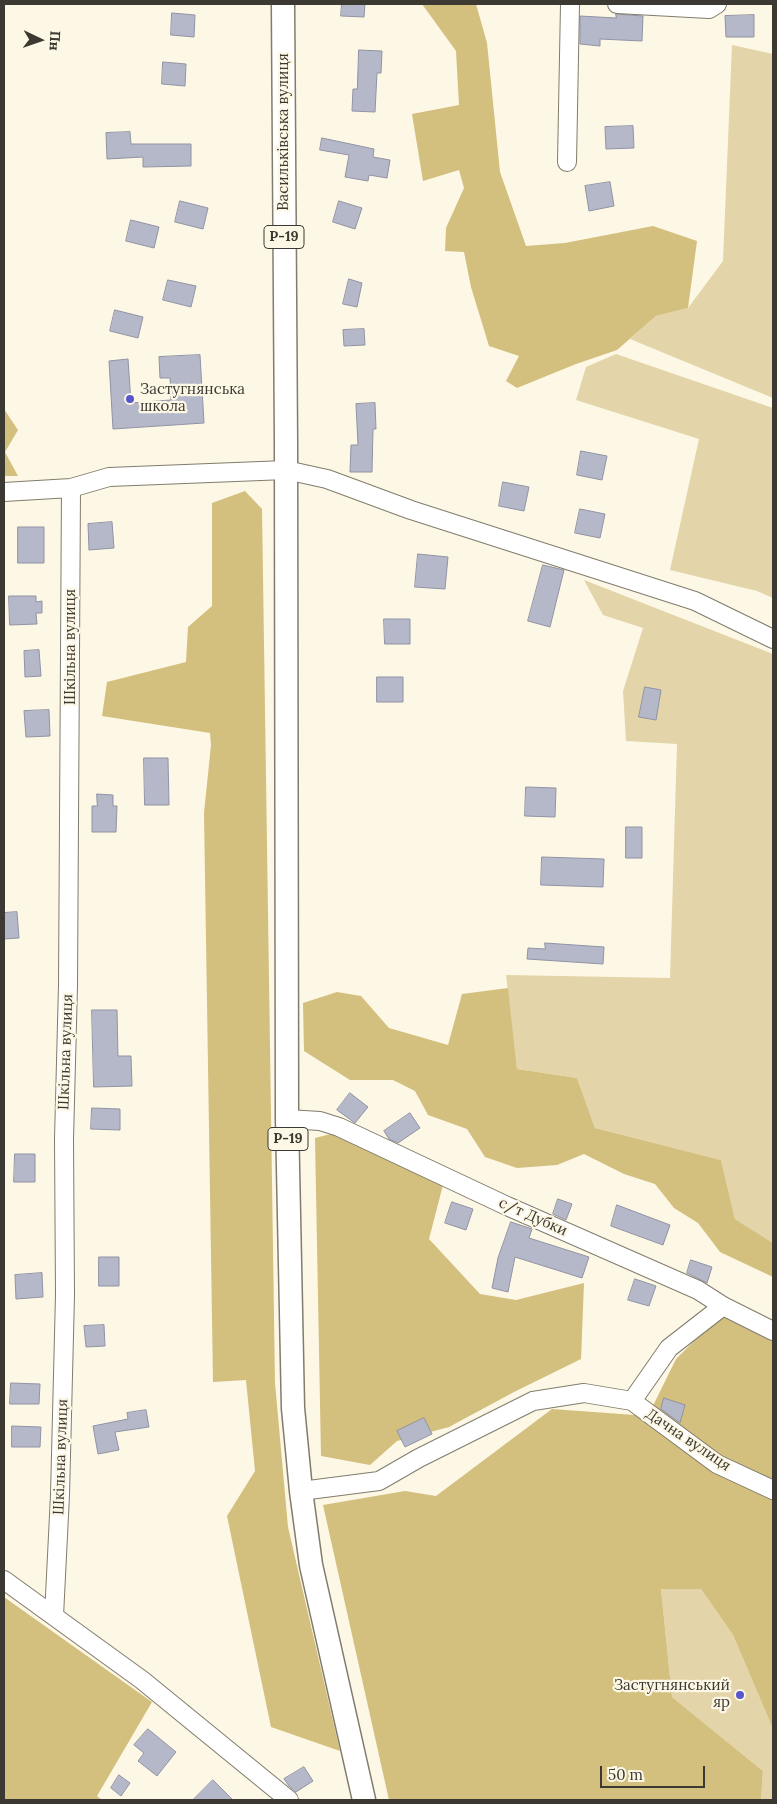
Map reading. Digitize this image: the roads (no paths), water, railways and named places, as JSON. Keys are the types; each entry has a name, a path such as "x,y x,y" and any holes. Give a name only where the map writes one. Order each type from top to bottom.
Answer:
{"main road":[{"name":"Васильківська вулиця","path":"283,4 286,470"},
{"name":"Р-19","path":"286,470 287,1119 293,1408 301,1491 311,1565 364,1800"}],"street":[{"path":"567,162 570,4"},
{"path":"617,4 709,9 717,4"},
{"path":"4,492 72,488 109,477 286,470 327,479 410,510 695,601 773,639"},
{"name":"Шкільна вулиця","path":"54,1616 60,1495 65,1295 64,1139 68,967 72,488"},
{"name":"с/т Дубки","path":"287,1119 320,1121 339,1127 506,1206 698,1290 723,1306 773,1331"},
{"path":"301,1491 379,1481 419,1458 533,1401 584,1393 632,1401 669,1348 723,1306"},
{"name":"Дачна вулиця","path":"632,1401 717,1464 773,1490"},
{"path":"4,1580 142,1680 289,1800"}],"place":[{"name":"Застугнянська школа","path":"130,399"},
{"name":"Застугнянський яр","path":"740,1695"}]}
